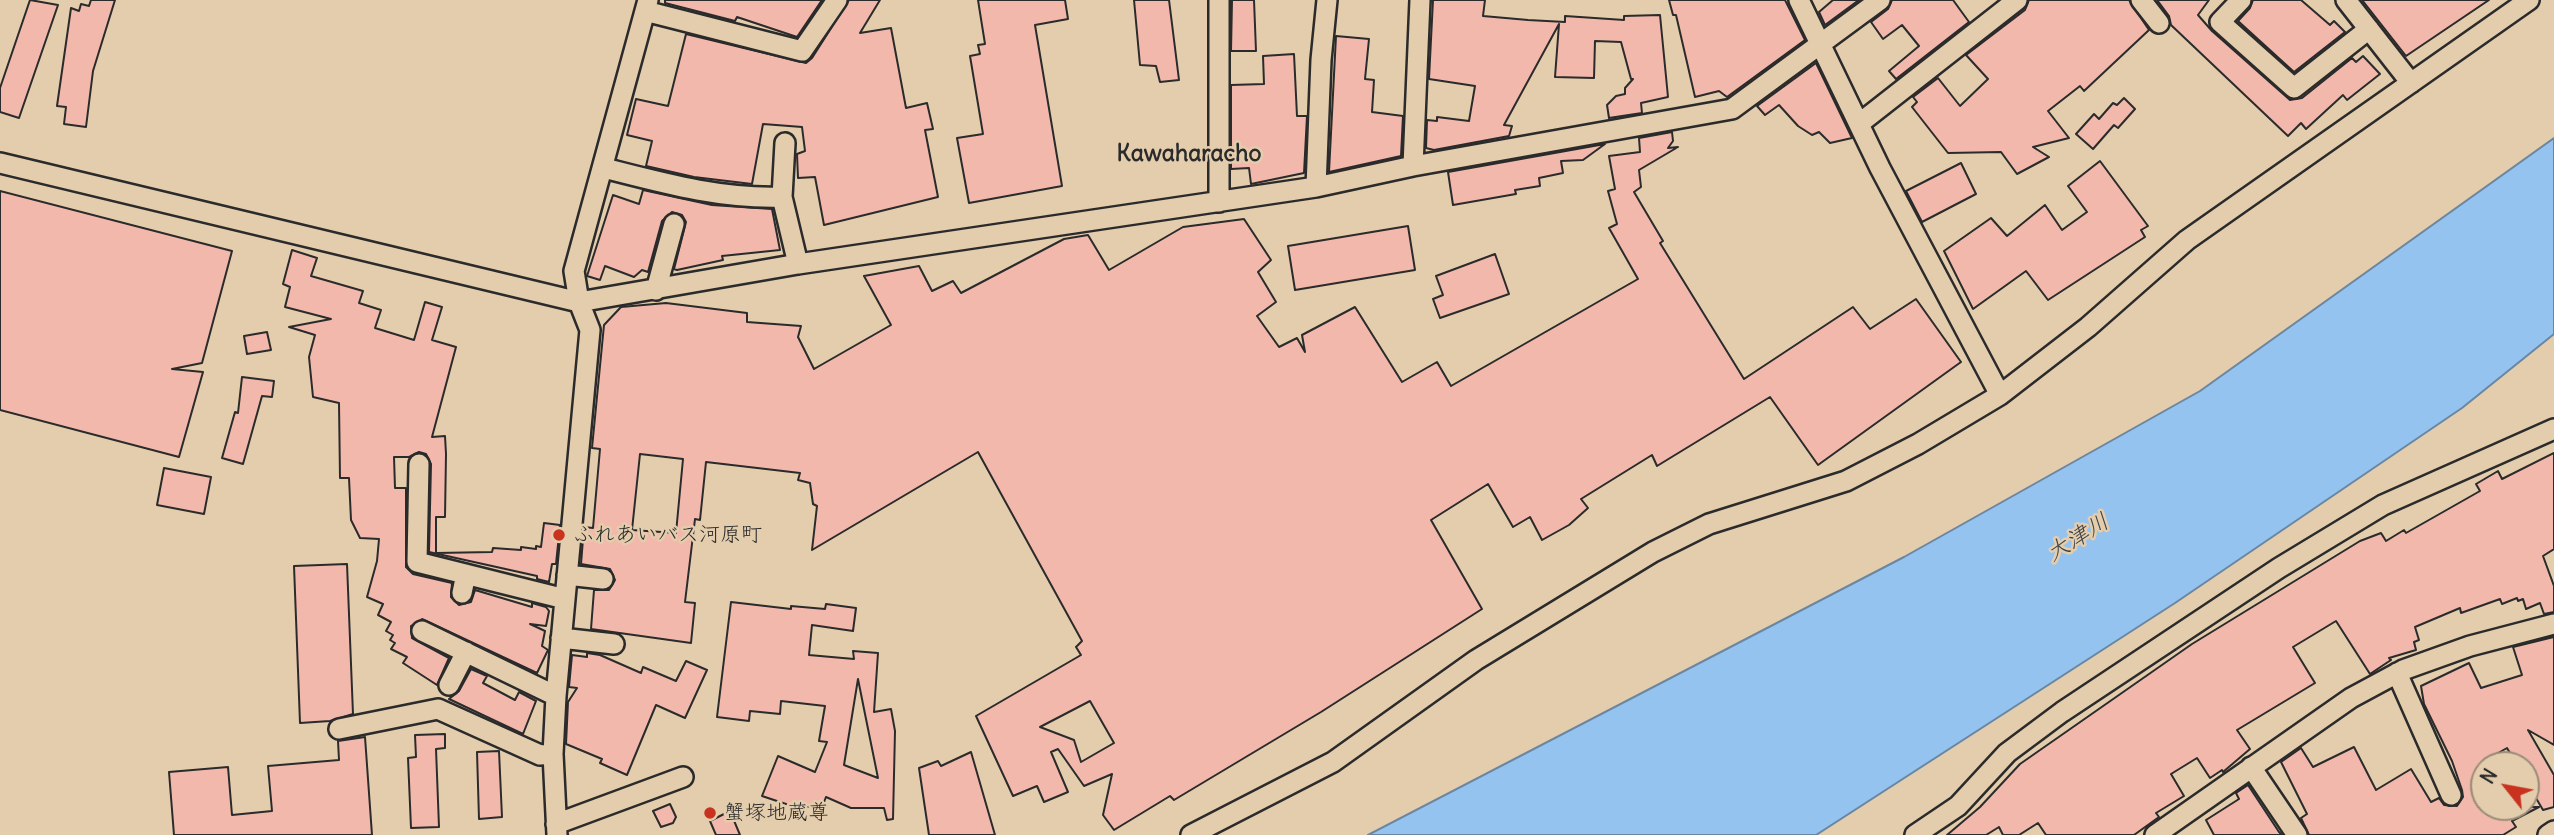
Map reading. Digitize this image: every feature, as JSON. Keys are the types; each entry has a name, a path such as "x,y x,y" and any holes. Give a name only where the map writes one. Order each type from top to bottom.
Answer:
{"street":[{"path":"683,777 557,830 553,754 556,696 590,330 579,302 573,271 604,169 647,6 802,51 837,0"},
{"path":"1219,0 1219,202"},
{"path":"1316,187 1321,60 1327,0"},
{"path":"1413,166 1420,0"},
{"path":"1799,0 1886,180 2000,395"},
{"path":"0,163 579,302 798,264 1316,187 1413,166 1732,110 1880,0"},
{"path":"1860,123 2017,0"},
{"path":"2141,0 2159,23"},
{"path":"2241,0 2220,22 2294,88 2369,29"},
{"path":"2346,0 2411,83"},
{"path":"1191,835 1333,762 1476,660 1653,551 1709,524 1846,481 1918,444 2000,395 2088,327 2187,240 2529,0"},
{"path":"785,143 782,197 798,264"},
{"path":"604,169 692,191 747,198 782,197"},
{"path":"656,290 674,224"},
{"path":"1915,835 1958,806 2007,753 2062,712 2279,568 2383,505 2554,429"},
{"path":"419,464 410,514 417,562 464,584 565,599"},
{"path":"567,575 603,579"},
{"path":"2155,835 2177,829 2251,767 2351,698 2397,673 2469,646 2554,624"},
{"path":"422,631 556,696"},
{"path":"561,638 614,644"},
{"path":"449,685 466,652"},
{"path":"2397,673 2451,795"},
{"path":"338,729 438,709 540,755 553,754"},
{"path":"2251,767 2297,835"},
{"path":"2549,835 2554,831"}],"water":[{"name":"大津川","path":"2554,138 2554,334 2462,408 2175,603 1816,835 1368,835 1904,557 2200,391"}],"building":[{"path":"30,0 58,5 19,118 0,112 0,88"},
{"path":"91,0 115,0 93,71 86,127 64,124 66,107 57,106 71,8 79,11 81,4 89,6"},
{"path":"665,0 822,0 797,37 737,17 735,21 665,3"},
{"path":"849,0 880,0 860,33 891,28 906,108 927,103 933,129 925,130 938,197 824,225 815,177 798,178 797,154 805,151 802,127 763,124 752,184 694,177 646,166 652,141 627,135 636,99 668,106 686,34 806,63 812,58"},
{"path":"978,0 1065,0 1068,19 1035,25 1062,186 969,203 957,138 983,134 970,56 980,54 978,45 985,44"},
{"path":"1134,0 1169,0 1179,80 1160,82 1156,66 1140,65"},
{"path":"1232,0 1254,0 1256,51 1231,51"},
{"path":"1433,0 1485,0 1483,16 1528,20 1565,22 1565,16 1624,20 1624,16 1660,15 1668,97 1641,103 1642,113 1609,118 1607,105 1616,96 1625,94 1625,88 1633,79 1621,42 1595,41 1594,78 1555,77 1559,24 1504,125 1512,126 1509,136 1434,150 1426,148 1427,120 1437,121 1437,117 1469,121 1475,86 1429,79"},
{"path":"1669,0 1785,0 1805,40 1727,97 1719,91 1695,97 1676,15 1673,15"},
{"path":"1833,0 1859,0 1825,25 1819,12"},
{"path":"1892,0 1953,0 1969,22 1896,79 1889,71 1919,46 1902,25 1883,39 1871,22 1888,9"},
{"path":"2029,0 2129,0 2149,30 2084,91 2080,86 2048,111 2069,138 2033,147 2049,157 2017,174 2001,152 1948,153 1912,107 1917,102 1913,97 1938,78 1960,106 1988,79 1966,55 2025,10"},
{"path":"2157,0 2209,0 2198,15 2212,31 2290,100 2302,98 2352,58 2356,62 2363,56 2380,74 2347,100 2343,95 2306,129 2301,123 2288,136 2171,25 2169,16"},
{"path":"2253,0 2301,0 2330,25 2334,21 2345,32 2294,72 2238,21 2250,8"},
{"path":"2362,0 2489,0 2406,56"},
{"path":"1336,36 1369,39 1365,79 1374,80 1372,112 1403,116 1401,156 1329,172"},
{"path":"1294,54 1297,116 1307,116 1304,173 1251,184 1249,168 1231,169 1231,85 1264,84 1263,56"},
{"path":"1816,63 1852,138 1830,143 1819,132 1812,135 1798,126 1779,105 1765,115 1757,106"},
{"path":"2124,98 2135,109 2118,128 2114,125 2093,149 2076,134 2094,114 2099,119 2113,103 2117,105"},
{"path":"1672,132 1673,141 1668,148 1678,147 1639,170 1641,187 1634,192 1663,241 1660,243 1744,379 1853,307 1870,329 1916,299 1961,362 1818,465 1770,397 1657,466 1652,455 1581,499 1588,508 1569,525 1542,540 1530,517 1513,527 1488,484 1431,520 1482,609 1321,712 1174,800 1170,796 1114,830 1103,815 1112,774 1084,786 1058,749 1051,752 1068,792 1044,802 1037,786 1013,796 976,716 1081,655 1076,647 1082,641 978,452 812,550 817,506 813,504 810,483 798,480 800,473 706,462 700,520 695,519 685,602 695,603 691,643 591,629 594,590 609,590 615,580 610,569 581,564 584,527 593,528 600,449 592,448 604,325 621,307 666,303 747,313 747,322 801,326 798,337 814,369 891,325 864,276 919,266 932,291 953,281 961,293 1064,239 1088,235 1109,270 1183,227 1244,219 1271,260 1258,272 1276,302 1257,316 1279,347 1297,338 1305,352 1302,335 1355,307 1402,382 1437,362 1451,386 1638,279 1609,228 1617,224 1608,191 1615,189 1609,156 1640,152 1639,138","holes":["640,454 683,459 676,533 632,530","1090,701 1114,743 1081,762 1074,740 1040,727"]},
{"path":"1605,144 1583,160 1561,161 1563,173 1539,178 1540,186 1515,190 1516,194 1453,205 1448,172"},
{"path":"2100,161 2148,226 2141,230 2145,237 2048,300 2026,271 1973,309 1944,251 1991,218 2007,236 2045,205 2062,230 2087,212 2068,186"},
{"path":"1961,163 1976,194 1922,222 1906,191"},
{"path":"643,190 712,205 772,209 780,250 722,256 723,260 674,269 686,222 682,215 672,212 662,221 648,272 642,270 634,277 605,266 600,280 587,276 613,195 639,204"},
{"path":"0,191 232,251 202,363 172,369 203,372 179,457 0,410"},
{"path":"1408,226 1415,270 1295,290 1288,246"},
{"path":"292,250 317,258 311,276 363,291 359,303 381,310 375,328 414,340 425,302 442,307 432,340 456,347 432,437 445,436 446,454 445,517 436,517 436,553 492,552 493,548 536,549 536,546 541,547 544,523 560,525 556,564 552,564 549,582 537,579 537,576 429,552 431,464 426,454 419,452 409,457 394,457 395,488 406,488 406,567 413,574 452,583 451,597 459,605 471,602 475,590 532,607 532,603 546,607 549,611 546,626 530,624 545,631 542,646 548,650 537,673 422,619 411,626 412,638 449,658 437,685 403,663 407,657 391,649 395,643 390,640 393,635 386,631 391,622 378,615 383,604 367,597 377,561 379,539 360,538 351,520 349,478 340,478 339,403 313,397 309,357 315,335 289,327 331,319 285,307 290,287 283,284"},
{"path":"1495,254 1509,294 1440,318 1433,299 1443,295 1436,276"},
{"path":"267,332 271,350 247,354 244,336"},
{"path":"242,377 274,381 272,397 262,396 243,464 222,458 235,412 238,413"},
{"path":"2554,453 2554,549 2543,556 2554,586 2554,612 2544,614 2540,603 2526,609 2523,599 2518,601 2517,598 2502,604 2500,599 2461,613 2460,608 2415,627 2419,640 2414,642 2416,650 2389,658 2391,660 2370,674 2336,621 2293,647 2315,683 2237,730 2250,749 2223,772 2222,770 2210,778 2197,758 2171,774 2184,796 2156,813 2159,817 2134,835 2046,835 2038,823 2019,835 2003,835 1999,827 1986,835 1947,835 1980,807 2020,764 2192,644 2360,541 2381,533 2386,541 2404,530 2406,533 2480,491 2476,484 2498,471 2502,479"},
{"path":"164,468 211,477 204,514 157,505"},
{"path":"347,564 353,714 330,721 300,723 294,566"},
{"path":"731,602 791,609 791,606 825,609 826,604 856,608 853,631 812,625 809,655 854,659 853,651 878,653 874,712 891,709 895,731 893,819 887,820 884,808 851,808 826,797 822,807 792,806 762,796 778,756 815,772 827,742 819,741 825,706 781,701 780,714 750,711 749,721 717,717","holes":["858,679 878,778 844,765"]},
{"path":"2554,637 2554,745 2528,730 2554,775 2554,807 2543,810 2540,805 2540,751 2509,751 2507,748 2502,751 2470,751 2470,821 2512,821 2516,827 2503,835 2309,835 2301,818 2307,814 2281,762 2301,748 2313,767 2354,747 2376,790 2411,769 2431,802 2439,798 2444,805 2457,806 2463,797 2462,790 2452,761 2424,704 2421,686 2469,663 2481,688 2522,675 2513,647"},
{"path":"587,653 600,655 641,673 643,667 676,681 686,661 707,670 685,718 656,705 627,775 600,763 602,759 566,744 568,702 577,688 569,687 572,655 587,657"},
{"path":"471,669 487,676 483,683 515,700 519,692 536,701 523,734 449,699 459,691"},
{"path":"445,734 445,748 436,749 439,827 411,828 408,758 416,757 415,735"},
{"path":"365,737 372,835 174,835 169,772 228,767 232,815 272,811 268,766 339,760 338,741"},
{"path":"499,751 502,817 479,819 477,752"},
{"path":"971,752 995,835 929,835 919,768 938,761 941,766"},
{"path":"2248,785 2282,835 2214,835 2206,820 2239,799 2236,793"},
{"path":"670,804 676,817 673,823 661,827 653,811"},
{"path":"730,811 740,835 716,835 710,821"}],"place":[{"name":"ふれあいバス河原町","path":"559,535"},
{"name":"蟹塚地蔵尊","path":"710,813"}],"district":[{"name":"Kawaharacho","path":"1189,154"}]}
